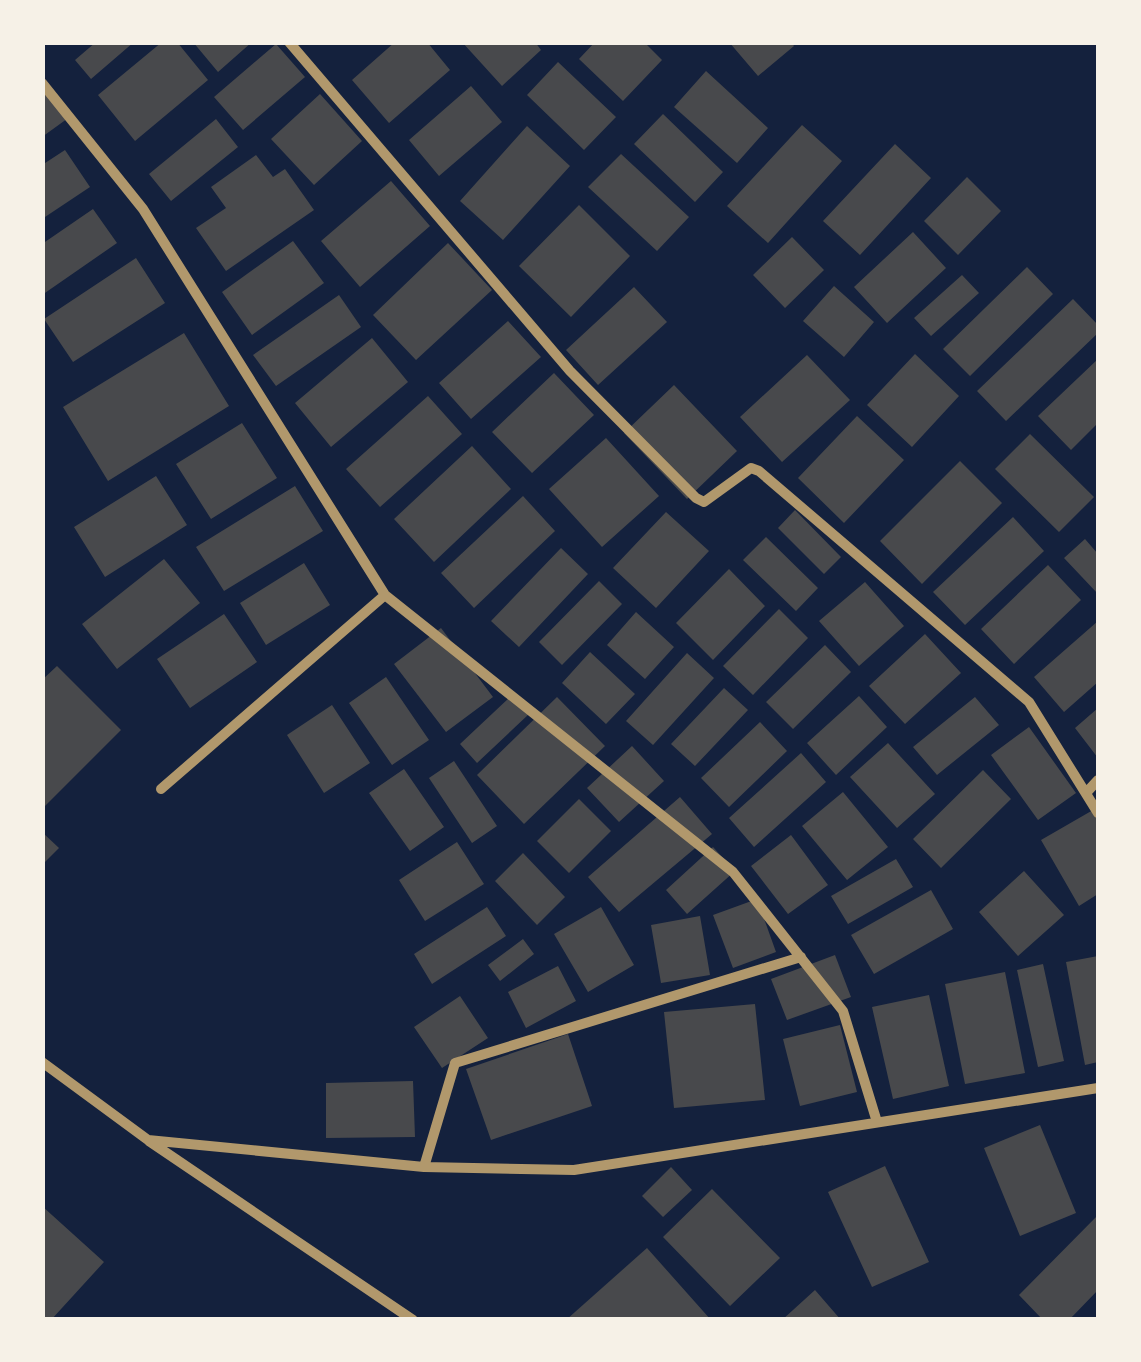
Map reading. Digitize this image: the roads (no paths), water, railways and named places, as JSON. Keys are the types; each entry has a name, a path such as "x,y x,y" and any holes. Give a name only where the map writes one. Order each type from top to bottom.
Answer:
{"street":[{"path":"289,42 570,371 696,498 704,502 751,468 758,470 1029,702 1098,813"},
{"path":"42,82 144,209 384,595 732,872 843,1011 877,1122"},
{"path":"162,789 384,595"},
{"path":"1086,793 1098,780"},
{"path":"424,1167 455,1063 801,957"},
{"path":"42,1062 148,1140 413,1320"},
{"path":"148,1140 424,1167 574,1170 1098,1088"}]}
